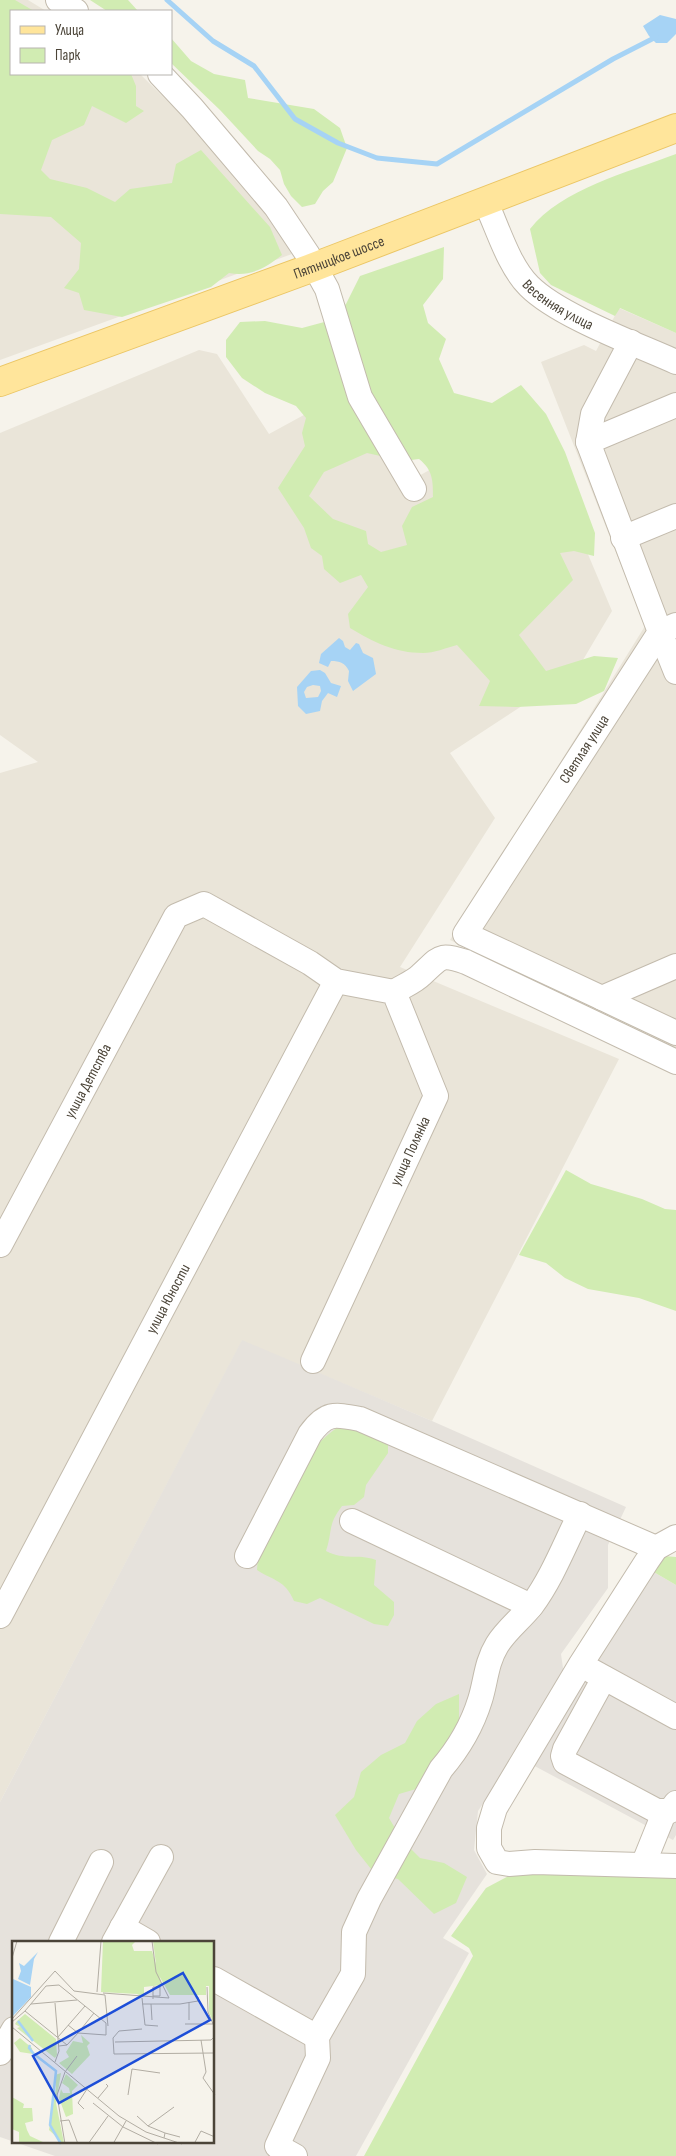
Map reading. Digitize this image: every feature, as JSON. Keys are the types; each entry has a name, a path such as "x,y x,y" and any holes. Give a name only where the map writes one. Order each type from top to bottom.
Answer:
{"main road":[{"name":"Пятницкое шоссе","path":"0,382 314,267 676,128"}],"street":[{"path":"58,0 74,10"},
{"path":"161,75 192,108 276,207 314,267 327,289 360,397 414,489"},
{"name":"Весенняя улица","path":"485,201 516,269 528,286 544,299 570,314 676,362"},
{"path":"631,342 593,414 588,442 623,538 668,629 676,672"},
{"path":"588,442 676,405"},
{"path":"623,538 676,516"},
{"name":"Светлая улица","path":"602,998 465,934 668,629"},
{"name":"улица Детства","path":"0,1245 176,916 204,904 310,964 336,981"},
{"path":"336,981 394,992 420,976 435,960 448,956 466,962 676,1062"},
{"path":"602,998 676,966"},
{"name":"улица Юности","path":"0,1616 336,981"},
{"name":"улица Полянка","path":"313,1361 436,1096 394,992"},
{"path":"602,998 676,1033"},
{"path":"247,1556 310,1434 320,1420 338,1414 360,1419 580,1514 666,1542 581,1664 495,1808 489,1828 489,1848 497,1862 509,1864 535,1862 676,1866"},
{"path":"295,2156 277,2146 318,2058 317,2037 353,1974 354,1932 369,1899 441,1769 456,1752 471,1724 481,1699 487,1664 497,1645 514,1623 531,1606 548,1581 580,1514"},
{"path":"352,1521 531,1606"},
{"path":"581,1664 676,1717"},
{"path":"604,1678 564,1749 563,1756 565,1762 570,1766 670,1808 643,1865"},
{"path":"144,1941 118,1935 161,1857"},
{"path":"62,1941 101,1862"},
{"path":"215,1980 317,2037"},
{"path":"0,2053 12,2032"}],"shaded area":[{"path":"0,0 28,0 44,10 10,10 10,75 141,75 205,138 280,230 292,254 0,360"},
{"path":"619,308 676,333 676,1051 450,940 645,626 541,362 584,345 596,351"},
{"path":"199,350 217,354 269,434 346,392 399,487 451,458 532,422 612,611 577,670 450,753 495,818 400,967 619,1059 432,1421 242,1341 0,1802 0,773 38,762 0,735 0,433"},
{"path":"242,1340 626,1507 608,1545 608,1588 561,1654 565,1682 478,1811 474,1850 487,1874 443,1938 469,1953 356,2156 55,2156 20,2144 215,2144 215,1941 12,1941 12,2141 0,2137 0,1802"},
{"path":"652,1571 676,1585 676,1835 673,1840 529,1763"}],"green space":[{"path":"0,0 15,0 32,10 10,10 10,75 131,75 136,86 136,106 144,111 126,123 92,106 84,125 52,140 41,170 50,179 87,188 115,202 130,189 172,183 176,164 201,150 270,227 282,255 270,264 257,270 244,274 229,273 211,287 122,317 84,310 79,293 64,288 79,269 81,243 51,217 0,214"},
{"path":"90,0 128,0 137,10 105,10"},
{"path":"172,39 191,61 214,74 245,80 248,98 314,109 340,128 347,148 333,182 323,191 315,204 302,207 291,196 284,184 280,170 270,159 258,151 220,110 172,64"},
{"path":"676,154 676,333 620,308 615,316 551,285 540,273 530,229 543,215 577,192 617,175"},
{"path":"444,247 443,279 423,305 428,323 446,339 439,359 454,393 492,403 521,385 546,414 565,452 595,533 594,556 574,551 560,553 573,580 519,635 546,671 594,656 618,658 604,691 576,704 517,707 479,706 490,681 457,645 427,653 403,651 376,642 350,628 348,614 368,587 361,575 340,583 324,569 322,556 311,548 304,528 278,488 305,446 302,433 306,418 296,406 265,393 242,378 226,357 226,340 240,322 265,321 302,328 328,321 346,304 360,276","holes":["367,453 403,461 419,459 424,463 430,472 433,486 433,497 412,507 402,526 407,545 381,552 368,544 366,531 333,519 309,496 324,472"]},
{"path":"566,1170 591,1184 642,1199 665,1209 676,1210 676,1311 639,1298 588,1289 565,1278 546,1263 519,1255"},
{"path":"338,1427 365,1428 388,1440 388,1453 366,1485 364,1497 354,1505 342,1506 337,1513 332,1523 326,1551 339,1556 363,1557 376,1560 374,1585 394,1602 394,1615 388,1626 374,1624 320,1598 307,1604 294,1601 283,1585 257,1570 258,1557 281,1504 299,1469 323,1439"},
{"path":"664,1556 676,1557 676,1585 652,1571"},
{"path":"459,1694 459,1720 439,1766 423,1787 399,1794 389,1818 402,1840 420,1858 444,1863 467,1877 456,1903 434,1914 398,1879 375,1874 356,1850 335,1815 354,1797 361,1772 381,1755 405,1743 417,1721 436,1704"},
{"path":"676,1871 676,2156 364,2156 473,1956 469,1948 451,1936 486,1888 514,1873"}],"water":[{"path":"660,15 676,19 676,34 667,43 656,43 643,26"},
{"path":"339,638 343,641 345,647 350,650 356,643 359,644 363,653 373,658 376,674 353,691 348,681 349,671 344,664 331,661 328,667 319,663 321,654"},
{"path":"320,670 325,673 331,683 341,686 337,697 328,693 322,701 320,711 306,714 298,706 297,687 311,671","holes":["313,685 320,686 321,691 318,697 306,698 304,692 307,687"]}],"waterway":[{"path":"167,0 213,41 254,66 295,119 338,143 377,158 437,164 613,59 656,37"}]}
